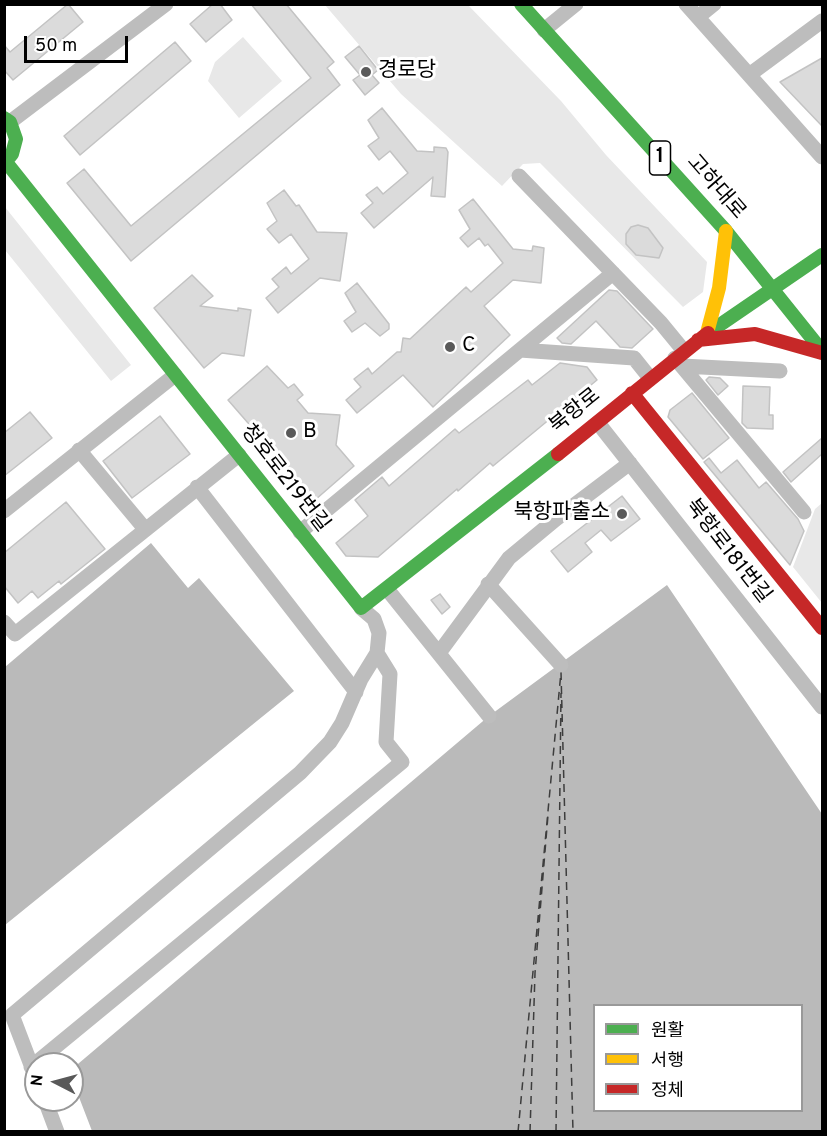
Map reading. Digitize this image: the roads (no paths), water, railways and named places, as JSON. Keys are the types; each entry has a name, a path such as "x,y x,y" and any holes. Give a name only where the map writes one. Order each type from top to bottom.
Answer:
{"street":[{"path":"5,163 15,145 7,120 166,4"},
{"name":"고하대로","path":"521,4 726,231 774,287 822,352"},
{"path":"544,30 576,4"},
{"path":"686,4 822,157"},
{"path":"698,18 714,4"},
{"path":"749,75 822,21"},
{"name":"청호로219번길","path":"5,163 361,608"},
{"path":"519,176 613,273 804,512"},
{"path":"726,231 719,288 703,336 755,334 822,352"},
{"name":"북항로","path":"361,608 598,423 650,378 681,358 703,336 822,255"},
{"path":"300,532 613,273"},
{"path":"520,350 634,358 650,378"},
{"path":"681,358 780,370"},
{"path":"4,511 175,375"},
{"path":"632,393 822,627"},
{"name":"북항로181번길","path":"598,423 822,707"},
{"path":"80,450 145,529"},
{"path":"4,622 15,634 239,455"},
{"path":"439,653 509,558 630,463"},
{"path":"197,487 356,692"},
{"path":"488,584 561,665"},
{"path":"387,589 489,716"},
{"path":"26,1052 12,1015 300,773 330,742 361,679 377,653 378,633 374,619 361,608"},
{"path":"59,1052 402,762 387,742 390,674 377,653"},
{"path":"50,1112 57,1131"}],"place":[{"name":"경로당","path":"366,72"},
{"name":"C","path":"450,347"},
{"name":"B","path":"291,433"},
{"name":"북항파출소","path":"622,514"}]}
